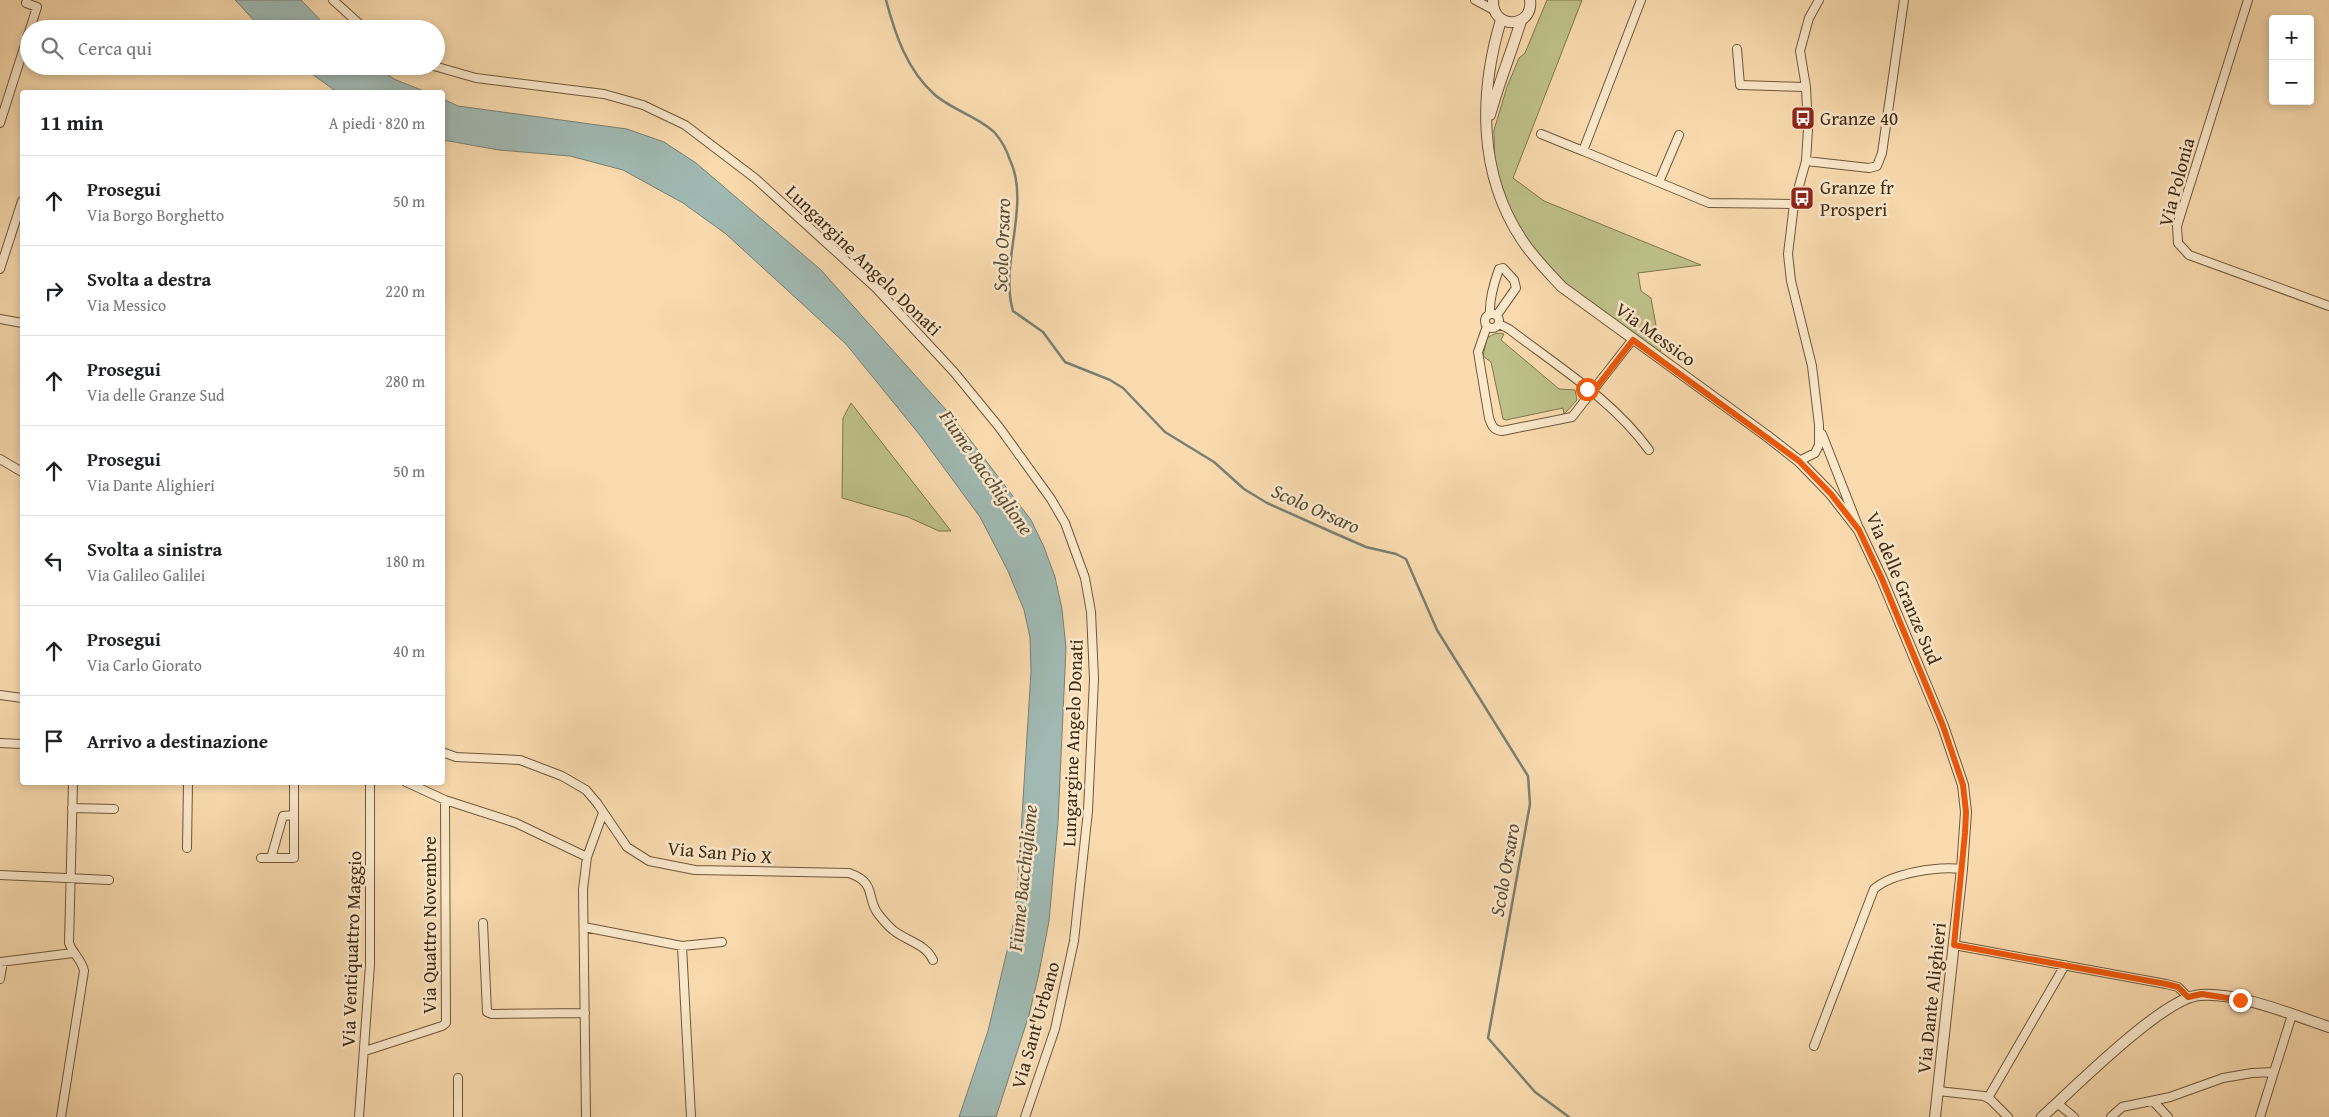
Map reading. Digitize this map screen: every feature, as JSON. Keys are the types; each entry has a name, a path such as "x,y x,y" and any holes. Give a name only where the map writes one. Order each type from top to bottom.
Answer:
{"street":[{"path":"332,0 355,20"},
{"path":"1475,0 1493,5 1501,20 1514,23 1521,21"},
{"name":"Via Messico","path":"1486,130 1500,78 1521,21 1530,10 1530,0"},
{"path":"1583,152 1641,0"},
{"name":"Via delle Granze Sud","path":"1799,461 1815,453 1819,445 1819,425 1812,366 1791,281 1788,254 1794,204 1806,160 1808,129 1806,87 1800,52 1809,18 1819,0"},
{"path":"1806,160 1869,168 1877,166 1883,145 1904,0"},
{"name":"Via Polonia","path":"2248,0 2177,226 2178,243 2189,255 2329,306"},
{"path":"26,3 37,7 32,20"},
{"name":"Via Messico","path":"1501,20 1487,76 1486,130 1498,188 1508,216 1522,240 1540,264 1562,287 1799,461 1831,494 1859,530"},
{"path":"1737,48 1740,85 1806,87"},
{"path":"0,122 20,59"},
{"name":"Lungargine Angelo Donati","path":"445,69 476,78 604,94 643,105 686,125 756,179 876,288 954,372 1012,444 1051,499 1065,523 1085,578 1091,612 1094,679 1088,811 1074,942"},
{"path":"1541,134 1709,203 1794,204"},
{"path":"1658,182 1678,135"},
{"path":"0,269 20,207"},
{"path":"1487,326 1493,328 1495,318 1516,288 1514,280 1502,268 1499,269 1489,306 1495,318 1592,393 1633,428 1649,450"},
{"path":"1495,318 1484,319 1487,326 1478,352 1489,418 1496,430 1502,431 1572,418 1633,340"},
{"path":"0,319 20,323"},
{"name":"Via delle Granze Sud","path":"1819,425 1859,530 1882,579 1943,726 1963,785 1966,812 1960,882"},
{"path":"0,459 20,471"},
{"path":"0,695 20,698"},
{"path":"0,743 20,744"},
{"name":"Via San Pio X","path":"445,753 456,757 520,760 539,766 586,790 627,847 649,861 695,870 849,873 861,877 868,885 878,914 893,930 925,949 933,960"},
{"path":"61,1117 84,972 83,964 73,953 69,943 72,785"},
{"path":"187,848 188,785"},
{"path":"260,858 294,858 294,785"},
{"name":"Via Ventiquattro Maggio","path":"359,1117 370,965 370,785"},
{"path":"412,785 445,800 516,823 587,857"},
{"name":"Via Quattro Novembre","path":"365,1051 442,1026 446,1023 445,800"},
{"path":"72,808 114,809"},
{"path":"586,1117 584,889 587,857 603,813"},
{"path":"271,858 284,816 294,815"},
{"path":"1814,1046 1874,889 1890,878 1945,868 1962,869"},
{"path":"0,874 109,880"},
{"name":"Via Dante Alighieri","path":"1935,1117 1960,882"},
{"path":"483,923 487,1012 492,1014 585,1013"},
{"path":"584,927 682,946 722,942"},
{"name":"Via Sant'Urbano","path":"1025,1117 1055,1029 1074,942"},
{"path":"1954,945 2178,987 2188,997"},
{"path":"682,946 691,1117"},
{"path":"0,979 2,962 6,960 73,953"},
{"path":"1988,1098 2065,965"},
{"path":"2042,1117 2152,1019 2173,1004 2188,997 2202,994 2218,995 2329,1027"},
{"path":"2260,1117 2292,1015"},
{"path":"2111,1117 2122,1107 2153,1101 2223,1078 2252,1073 2274,1072"},
{"path":"458,1078 458,1117"},
{"path":"1938,1091 1978,1095 1988,1098 2008,1117"},
{"path":"2153,1101 2168,1117"},
{"path":"2057,1103 2074,1117"}],"green space":[{"path":"1547,0 1582,0 1513,178 1544,201 1701,265 1638,273 1641,291 1651,298 1663,365 1561,288 1518,240 1495,188 1494,130 1507,87 1519,58 1525,53"},
{"path":"1500,333 1504,334 1501,340 1559,389 1575,390 1577,400 1564,414 1563,408 1506,420 1503,419 1491,362 1483,356 1487,338"},
{"path":"851,403 951,531 939,531 908,517 842,498 843,418"}],"water":[{"path":"235,0 301,0 320,20 254,20"},
{"path":"313,75 388,75 421,90 334,90"},
{"name":"Fiume Bacchiglione","path":"445,100 458,106 627,129 664,142 696,163 821,270 955,420 1031,520 1044,547 1055,577 1062,609 1066,648 1058,822 1049,921 1039,973 1029,1015 996,1117 959,1117 988,1031 1016,913 1031,671 1030,637 1024,610 1008,571 980,517 919,434 846,344 726,234 683,203 623,170 570,156 499,150 445,140"}],"waterway":[{"name":"Scolo Orsaro","path":"886,0 903,51 916,74 934,94 995,133 1009,157 1016,177 1017,196 1010,273 1010,293 1013,311 1043,332 1065,362 1110,380 1123,388 1165,432 1214,462 1244,489 1267,503 1366,547 1396,554 1406,559 1437,630 1528,776 1530,804 1488,1038 1535,1092 1569,1117"}],"place":[{"name":"Granze 40","path":"1803,118"},
{"name":"Granze fr Prosperi","path":"1802,198"}],"route":[{"path":"1587,389 1592,393 1633,340 1799,461 1831,494 1859,530 1882,579 1943,726 1963,785 1966,812 1965,833 1954,945 2166,984 2178,987 2188,997 2202,994 2218,995 2240,1000"}]}
